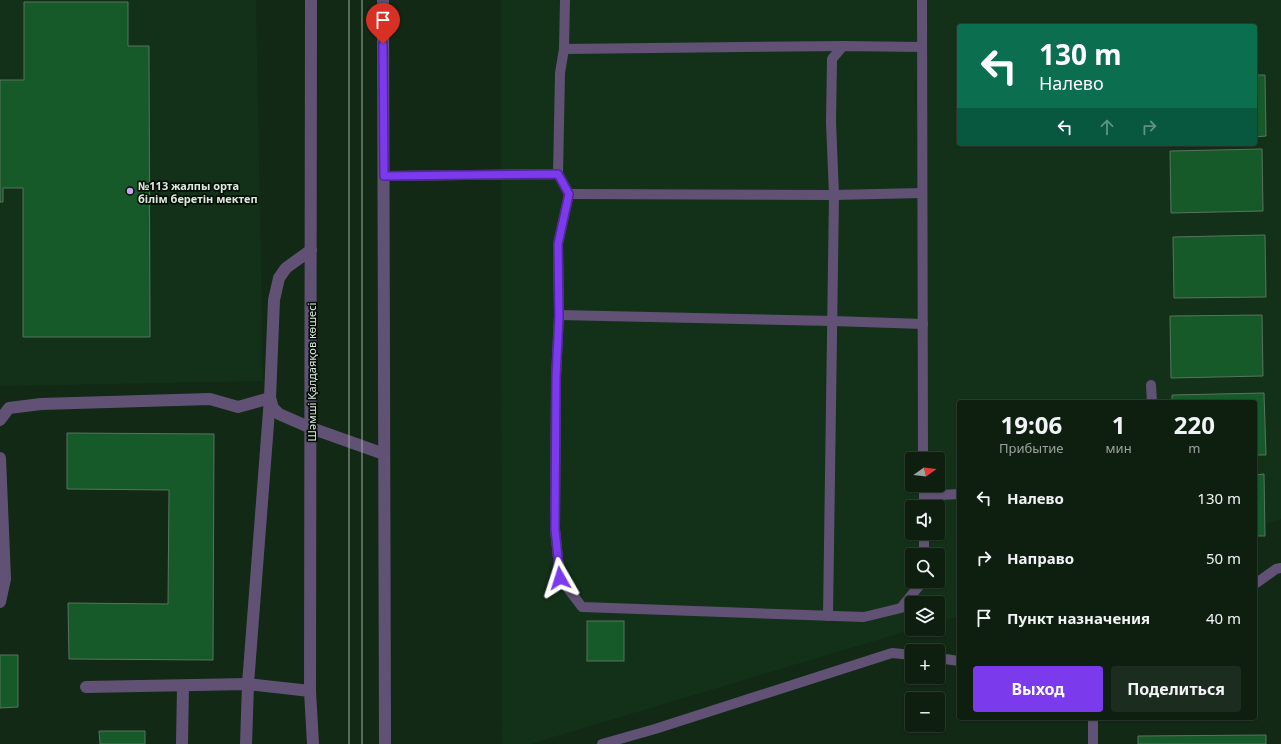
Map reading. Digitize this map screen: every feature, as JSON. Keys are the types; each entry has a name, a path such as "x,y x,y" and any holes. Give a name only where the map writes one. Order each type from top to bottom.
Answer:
{"street":[{"name":"Шәмші Қалдаяқов көшесі","path":"311,0 310,691 313,744"},
{"path":"383,0 386,744"},
{"path":"246,744 248,684 270,398 274,300 279,278 286,268 311,250"},
{"path":"0,420 9,408 41,404 210,399 238,407 270,398"},
{"path":"270,398 273,408 279,414 311,428 384,454"},
{"path":"0,458 5,580 0,602"},
{"path":"86,687 248,684 310,691"},
{"path":"182,744 183,686"}],"lane":[{"path":"565,0 564,50 560,73 558,174 569,194 558,244 559,316 556,377 555,529 560,578 582,607 828,616 864,617 901,608 917,588"},
{"path":"922,0 923,452"},
{"path":"564,50 843,46 922,47"},
{"path":"828,616 834,195 831,122 832,59 843,46"},
{"path":"384,176 558,174"},
{"path":"569,194 834,195 922,193"},
{"path":"559,316 833,320 923,324"},
{"path":"1151,385 1152,400"},
{"path":"924,492 924,500"},
{"path":"924,496 957,494"},
{"path":"1257,582 1276,568 1281,568"},
{"path":"602,744 655,729 892,653 905,654"},
{"path":"945,659 957,661"},
{"path":"1093,720 1093,744"}],"shaded area":[{"name":"№113 жалпы орта білім беретін мектеп","path":"0,0 256,0 263,381 0,386"},
{"path":"501,0 1281,0 1281,519 1257,526 1257,400 957,400 957,617 945,620 945,596 905,596 905,632 530,744 502,744"}],"building":[{"path":"24,2 128,2 128,46 149,46 150,337 23,337 23,188 3,188 3,202 0,202 0,80 24,80"},
{"path":"1257,75 1265,75 1266,136 1257,137"},
{"path":"1262,149 1263,211 1171,213 1170,151"},
{"path":"1265,235 1266,297 1174,298 1173,237"},
{"path":"1262,315 1263,376 1171,378 1170,316"},
{"path":"1264,393 1266,455 1257,455 1257,400 1172,400 1172,395"},
{"path":"67,433 214,434 213,660 69,659 68,603 168,604 169,490 67,489"},
{"path":"1264,474 1265,536 1257,536 1257,475"},
{"path":"587,621 624,621 624,661 587,661"},
{"path":"0,655 18,655 18,707 0,708"},
{"path":"99,731 145,731 145,744 100,744"},
{"path":"1266,735 1266,744 1138,744 1138,736"}],"tram line":[{"path":"349,0 349,744"},
{"path":"362,0 362,744"}],"place":[{"name":"№113 жалпы орта білім беретін мектеп","path":"130,191"}],"route":[{"path":"383,44 384,176 558,174 569,194 558,244 559,316 556,377 555,529 560,578"}]}
